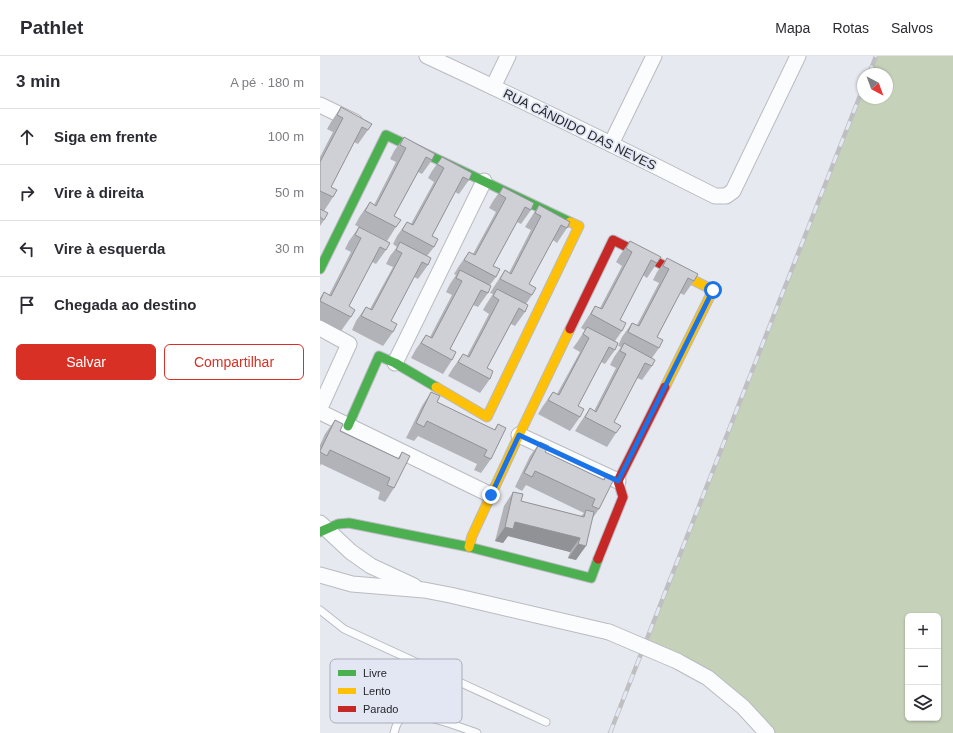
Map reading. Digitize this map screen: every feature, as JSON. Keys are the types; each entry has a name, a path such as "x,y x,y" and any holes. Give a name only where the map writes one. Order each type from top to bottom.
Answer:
{"street":[{"name":"RUA CÂNDIDO DAS NEVES","path":"427,56 611,144 715,196 726,196 733,191 798,56"},
{"path":"493,87 508,56"},
{"path":"611,144 654,56"},
{"path":"321,107 360,125"},
{"path":"320,268 386,135 579,226 487,417 395,363 379,356 348,426"},
{"path":"395,363 484,182"},
{"path":"322,528 349,523 469,547 591,578 623,497 618,481 713,290 613,240 519,435 472,536 469,547"},
{"path":"320,328 349,344 320,408"},
{"path":"320,412 491,495"},
{"path":"519,435 618,481"},
{"path":"322,528 371,566 424,590"},
{"path":"320,575 352,584 424,590 450,595 609,632 677,661 708,678 743,707 767,733"}],"lane":[{"path":"320,610 344,629 409,659"},
{"path":"462,683 546,722"},
{"path":"394,733 398,723"},
{"path":"448,723 477,733"}],"green space":[{"path":"876,56 953,56 953,733 767,733 743,707 645,644 857,104 893,104 893,68 871,68"}],"building":[{"path":"341,107 372,124 368,130 362,127 331,187 337,190 333,197 320,191 320,162 343,118 337,115"},
{"path":"404,137 435,154 432,160 426,157 394,216 401,220 396,227 365,211 370,202 376,206 406,148 400,145"},
{"path":"442,157 472,173 469,180 463,177 432,236 438,239 434,247 402,230 407,222 413,225 444,168 437,164"},
{"path":"503,187 534,203 531,210 525,207 493,266 500,269 496,277 464,260 469,252 475,255 506,198 499,194"},
{"path":"539,205 570,222 567,228 561,225 529,284 536,288 532,295 500,279 505,270 511,274 541,216 535,213"},
{"path":"320,209 328,213 324,220 320,217"},
{"path":"359,227 390,243 386,250 380,247 349,306 355,310 351,317 320,301 324,292 331,296 361,238 355,235"},
{"path":"630,241 661,257 657,263 651,260 620,320 626,323 622,331 591,314 595,306 602,309 632,252 626,248"},
{"path":"400,242 431,258 428,265 422,262 391,321 397,324 393,332 361,316 366,307 372,310 402,253 396,250"},
{"path":"667,258 698,274 694,281 688,278 657,337 663,340 659,348 628,332 632,323 639,326 669,269 663,266"},
{"path":"460,270 491,286 488,293 481,290 450,349 456,352 452,360 421,343 426,335 432,338 462,281 456,278"},
{"path":"497,289 528,305 525,312 519,308 487,368 493,371 490,379 458,362 463,354 469,357 499,300 493,296"},
{"path":"587,327 618,343 615,350 609,347 578,406 584,409 580,417 548,400 553,392 559,395 589,338 583,334"},
{"path":"624,343 655,360 652,366 645,363 614,422 621,426 616,433 585,417 590,408 596,412 626,354 620,351"},
{"path":"431,392 440,396 437,402 495,430 498,424 506,428 491,459 484,456 487,450 427,421 424,427 416,423"},
{"path":"335,420 343,424 340,431 399,459 402,452 410,456 394,488 387,485 390,478 330,450 327,456 320,452"},
{"path":"540,442 549,446 545,452 604,480 607,474 615,477 599,509 592,506 595,499 535,471 532,477 524,473"},
{"path":"513,492 523,494 521,501 584,517 586,510 594,512 586,546 578,544 580,538 515,522 513,529 505,527"}],"railway":[{"path":"871,68 876,56"},
{"path":"610,733 857,103"}],"traffic: fast":[{"path":"320,269 386,135 570,222"},
{"path":"348,426 379,356 395,363 436,387"},
{"path":"320,532 338,524 349,523 469,547 591,578 598,559"}],"traffic: slow":[{"path":"436,387 487,417 579,226 570,222"},
{"path":"665,387 713,290 669,268"},
{"path":"469,547 472,536 570,329"}],"traffic: jam":[{"path":"570,329 613,240 669,268"},
{"path":"598,559 623,497 618,481 665,387"}],"route":[{"path":"491,495 519,435 618,481 713,290"}]}
